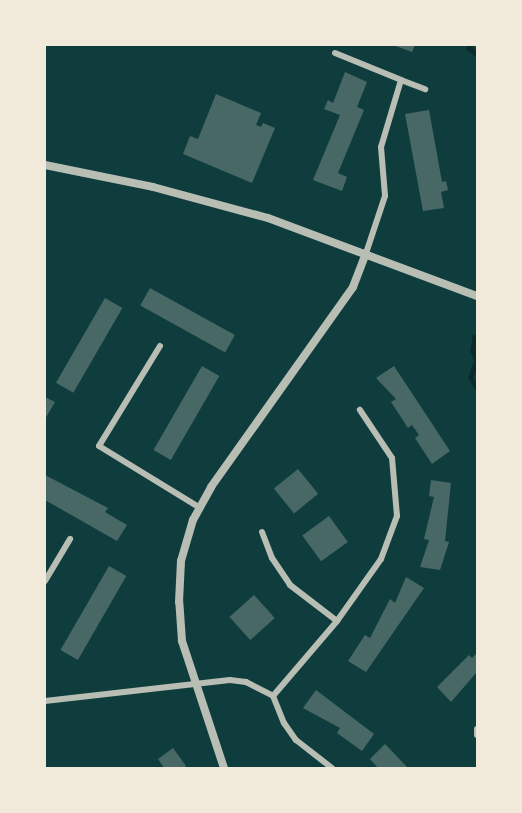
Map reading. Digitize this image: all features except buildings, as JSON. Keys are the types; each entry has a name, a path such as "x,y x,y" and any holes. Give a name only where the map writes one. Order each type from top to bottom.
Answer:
{"street":[{"path":"335,53 425,88"},
{"path":"224,768 182,641 179,602 181,561 200,508 353,286 385,196 381,147 401,80"},
{"path":"45,165 153,187 268,218 477,296"},
{"path":"160,346 99,447 200,508"},
{"path":"273,696 337,621 381,559 397,516 392,458 360,410"},
{"path":"262,532 272,558 291,585 337,621"},
{"path":"45,581 70,539"},
{"path":"45,701 230,680 246,682 273,696 284,723 296,740 332,768"},
{"path":"477,729 477,735"}],"waterway":[{"path":"471,45 469,48 477,54"},
{"path":"475,337 473,351 477,360"},
{"path":"477,361 471,377 477,388"}]}
